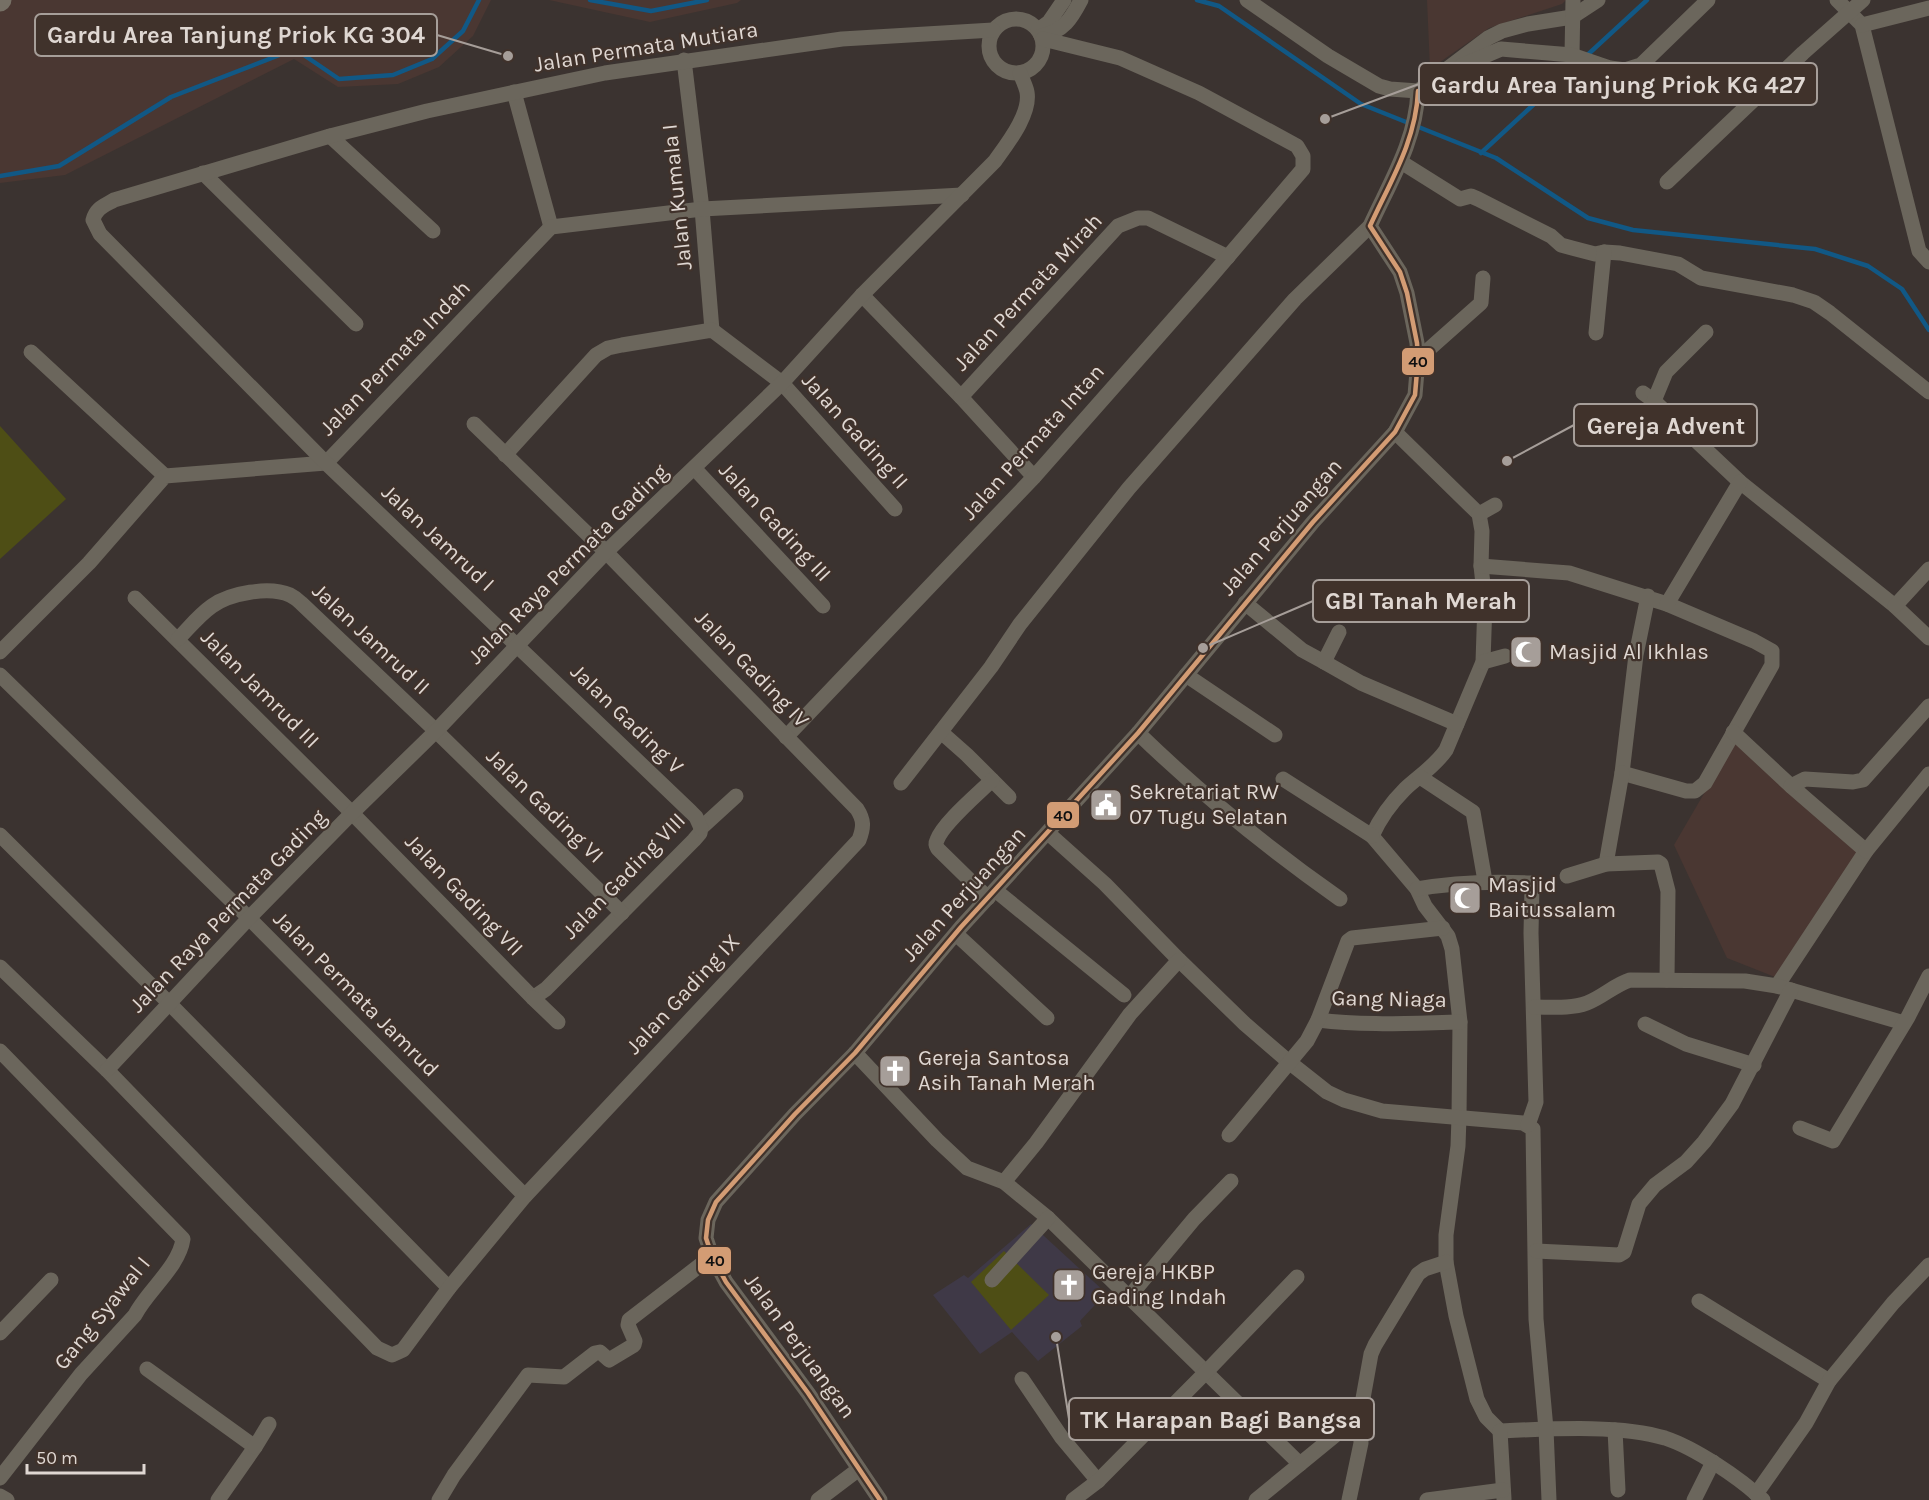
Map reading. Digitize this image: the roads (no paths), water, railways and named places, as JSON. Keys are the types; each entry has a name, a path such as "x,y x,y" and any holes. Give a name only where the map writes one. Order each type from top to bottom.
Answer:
{"street":[{"path":"1041,35 1064,0"},
{"path":"1041,35 1057,32 1064,27 1081,0"},
{"path":"1248,0 1328,56 1379,86 1418,91 1488,38 1502,31 1528,24 1572,17 1598,0"},
{"path":"1573,0 1575,56"},
{"path":"1439,76 1501,50 1575,56 1610,68 1625,70 1641,65 1708,0"},
{"path":"1837,0 1862,25 1919,251 1929,262"},
{"path":"1667,182 1803,52 1863,0"},
{"path":"1862,25 1929,8"},
{"path":"1010,19 1021,19 1032,24 1041,35 1043,51 1039,61 1031,69 1020,73 1010,73 1000,68 993,61 989,51 989,40 993,30 1000,23 1010,19"},
{"name":"Jalan Permata Mutiara","path":"100,234 93,220 99,208 114,200 330,136 427,111 605,73 684,60 842,39 993,30"},
{"name":"Jalan Permata Intan","path":"786,736 1034,477 1303,169 1303,156 1297,146 1198,93 1120,58 1041,35"},
{"name":"Jalan Kumala I","path":"684,60 702,209 712,330"},
{"name":"Jalan Raya Permata Gading","path":"107,1070 249,918 436,731 606,552 782,383 862,295 995,161 1011,139 1025,111 1028,92 1020,73"},
{"path":"901,783 991,667 1026,616 1129,488 1295,299 1374,231 1410,137 1417,112 1418,91"},
{"path":"514,92 551,227 702,209 962,195"},
{"path":"330,136 433,231"},
{"path":"1401,162 1460,199 1468,196 1478,199 1551,236 1561,245 1595,254 1620,253 1678,264 1701,278 1814,302 1929,392"},
{"path":"203,173 356,324"},
{"name":"Jalan Permata Mirah","path":"962,397 1118,226 1138,218 1148,218 1228,257"},
{"name":"Jalan Permata Indah","path":"165,476 326,464 551,227"},
{"name":"Jalan Perjuangan","path":"880,1500 795,1375 726,1282 712,1256 706,1238 708,1220 716,1202 795,1114 855,1053 956,934 1138,733 1313,522 1395,432 1415,395 1418,359 1413,320 1400,272 1374,231"},
{"name":"Jalan Jamrud I","path":"100,234 326,464 518,645"},
{"path":"1596,333 1604,252"},
{"path":"1418,359 1481,303 1483,278"},
{"path":"862,295 962,397 1034,477"},
{"path":"505,455 596,356 608,348 712,330"},
{"name":"Jalan Gading II","path":"712,330 782,383 895,509"},
{"path":"1706,332 1666,372 1649,397 1740,482 1895,606 1929,638"},
{"path":"0,652 89,563 165,476 31,352"},
{"name":"Jalan Gading IV","path":"474,424 606,552 857,809 863,818"},
{"path":"1372,836 1381,818 1394,801 1440,759 1451,741 1484,662 1482,531 1479,514 1395,432"},
{"name":"Jalan Gading III","path":"695,469 823,606"},
{"path":"1667,604 1740,482"},
{"path":"1479,514 1495,505"},
{"path":"1481,566 1569,573 1648,596 1754,641 1772,651 1772,665 1705,783 1695,791 1686,791 1622,773"},
{"path":"1895,606 1929,569"},
{"name":"Jalan Jamrud II","path":"178,639 211,606 227,598 248,592 275,592 289,595 301,603 436,731"},
{"path":"1606,864 1622,773 1636,655 1648,596"},
{"name":"Jalan Jamrud III","path":"135,598 352,813"},
{"path":"1429,600 1484,612"},
{"path":"1245,603 1302,650 1361,683 1457,724"},
{"path":"1324,662 1339,632"},
{"name":"Jalan Gading V","path":"518,645 691,812 701,828"},
{"path":"1484,662 1505,656"},
{"name":"Jalan Permata Jamrud","path":"0,675 249,918 525,1196"},
{"path":"1186,675 1275,735"},
{"path":"1791,786 1805,779 1852,782 1863,780 1929,706"},
{"name":"Jalan Gading VI","path":"436,731 622,913"},
{"path":"941,732 1009,797"},
{"path":"1733,732 1866,851"},
{"path":"1138,733 1172,766 1253,835 1340,899"},
{"path":"1536,1251 1619,1255 1624,1252 1639,1204 1646,1194 1686,1162 1732,1104 1754,1065 1784,988 1866,851 1929,774"},
{"path":"1420,777 1473,812 1485,881"},
{"path":"1283,779 1372,836 1417,889 1425,906 1448,936 1452,949 1460,1022 1459,1117 1458,1146 1446,1235 1446,1262 1456,1316 1477,1400 1486,1417 1500,1431 1503,1495 1426,1500"},
{"path":"992,780 946,827 936,840 938,849 992,894 1124,995"},
{"name":"Jalan Gading VIII","path":"539,994 694,840 701,828 736,796"},
{"name":"Jalan Gading VII","path":"352,813 539,994 558,1022"},
{"name":"Jalan Gading IX","path":"107,1070 377,1347 392,1355 403,1350 449,1288 525,1196 859,840 863,829 863,818"},
{"path":"1048,833 1105,884 1179,960 1289,1062 1327,1092 1344,1100 1382,1111 1528,1125 1533,1129 1535,1134 1536,1319 1546,1429 1549,1500"},
{"path":"0,836 170,1004 449,1288"},
{"path":"1567,876 1606,864 1658,862 1662,864 1668,891 1667,980"},
{"path":"1417,889 1485,881 1530,883 1532,886 1531,933 1536,1102 1528,1125"},
{"path":"1229,1135 1307,1041 1318,1020 1346,945 1352,938 1443,928"},
{"path":"956,934 1047,1018"},
{"path":"1004,1182 1042,1135 1130,1014 1179,960"},
{"path":"0,967 107,1070"},
{"path":"1800,1128 1833,1141 1904,1023 1929,976"},
{"path":"1534,1007 1586,1004 1620,983 1630,980 1745,981 1784,988 1904,1023"},
{"name":"Gang Niaga","path":"1318,1020 1385,1023 1460,1022"},
{"path":"1645,1024 1686,1044 1754,1065"},
{"name":"Gang Syawal I","path":"0,1051 183,1239 158,1286 81,1374 0,1478"},
{"path":"855,1053 967,1168 1004,1182 1048,1218 1300,1464"},
{"path":"1129,1297 1194,1220 1231,1181"},
{"path":"992,1280 1048,1218"},
{"path":"439,1500 454,1475 528,1375 564,1377 595,1353 600,1353 609,1360 634,1345 636,1341 628,1325 629,1320 712,1256"},
{"path":"1349,1500 1361,1443 1360,1415 1371,1354 1385,1326 1418,1274 1425,1269 1446,1262"},
{"path":"1500,1431 1615,1430 1635,1431 1667,1439 1713,1462 1760,1497 1829,1381 1893,1303 1929,1265"},
{"path":"1073,1500 1098,1481 1297,1277"},
{"path":"0,1333 51,1280"},
{"path":"1699,1301 1829,1381"},
{"path":"147,1369 255,1447"},
{"path":"1022,1379 1062,1438 1098,1481"},
{"path":"1256,1500 1360,1415"},
{"path":"218,1500 269,1424"},
{"path":"1615,1430 1618,1490"},
{"path":"1694,1500 1713,1462"},
{"path":"818,1500 859,1469"},
{"path":"0,1496 7,1500"}],"waterway":[{"path":"0,176 59,166 171,97 295,49 339,79 393,75 432,59 463,31 479,0"},
{"path":"590,0 651,11 707,0"},
{"path":"1197,0 1219,6 1361,104 1496,158 1588,218 1633,230 1815,249 1868,266 1902,289 1929,330"},
{"path":"1481,153 1647,0"}],"place":[{"name":"Gardu Area Tanjung Priok KG 304","path":"508,56"},
{"name":"Gardu Area Tanjung Priok KG 427","path":"1325,119"},
{"name":"Gereja Advent","path":"1507,461"},
{"name":"GBI Tanah Merah","path":"1203,648"},
{"name":"Masjid Al Ikhlas","path":"1526,652"},
{"name":"Sekretariat RW 07 Tugu Selatan","path":"1106,805"},
{"name":"Masjid Baitussalam","path":"1465,898"},
{"name":"Gereja Santosa Asih Tanah Merah","path":"895,1071"},
{"name":"Gereja HKBP Gading Indah","path":"1069,1285"},
{"name":"TK Harapan Bagi Bangsa","path":"1056,1337"}]}
